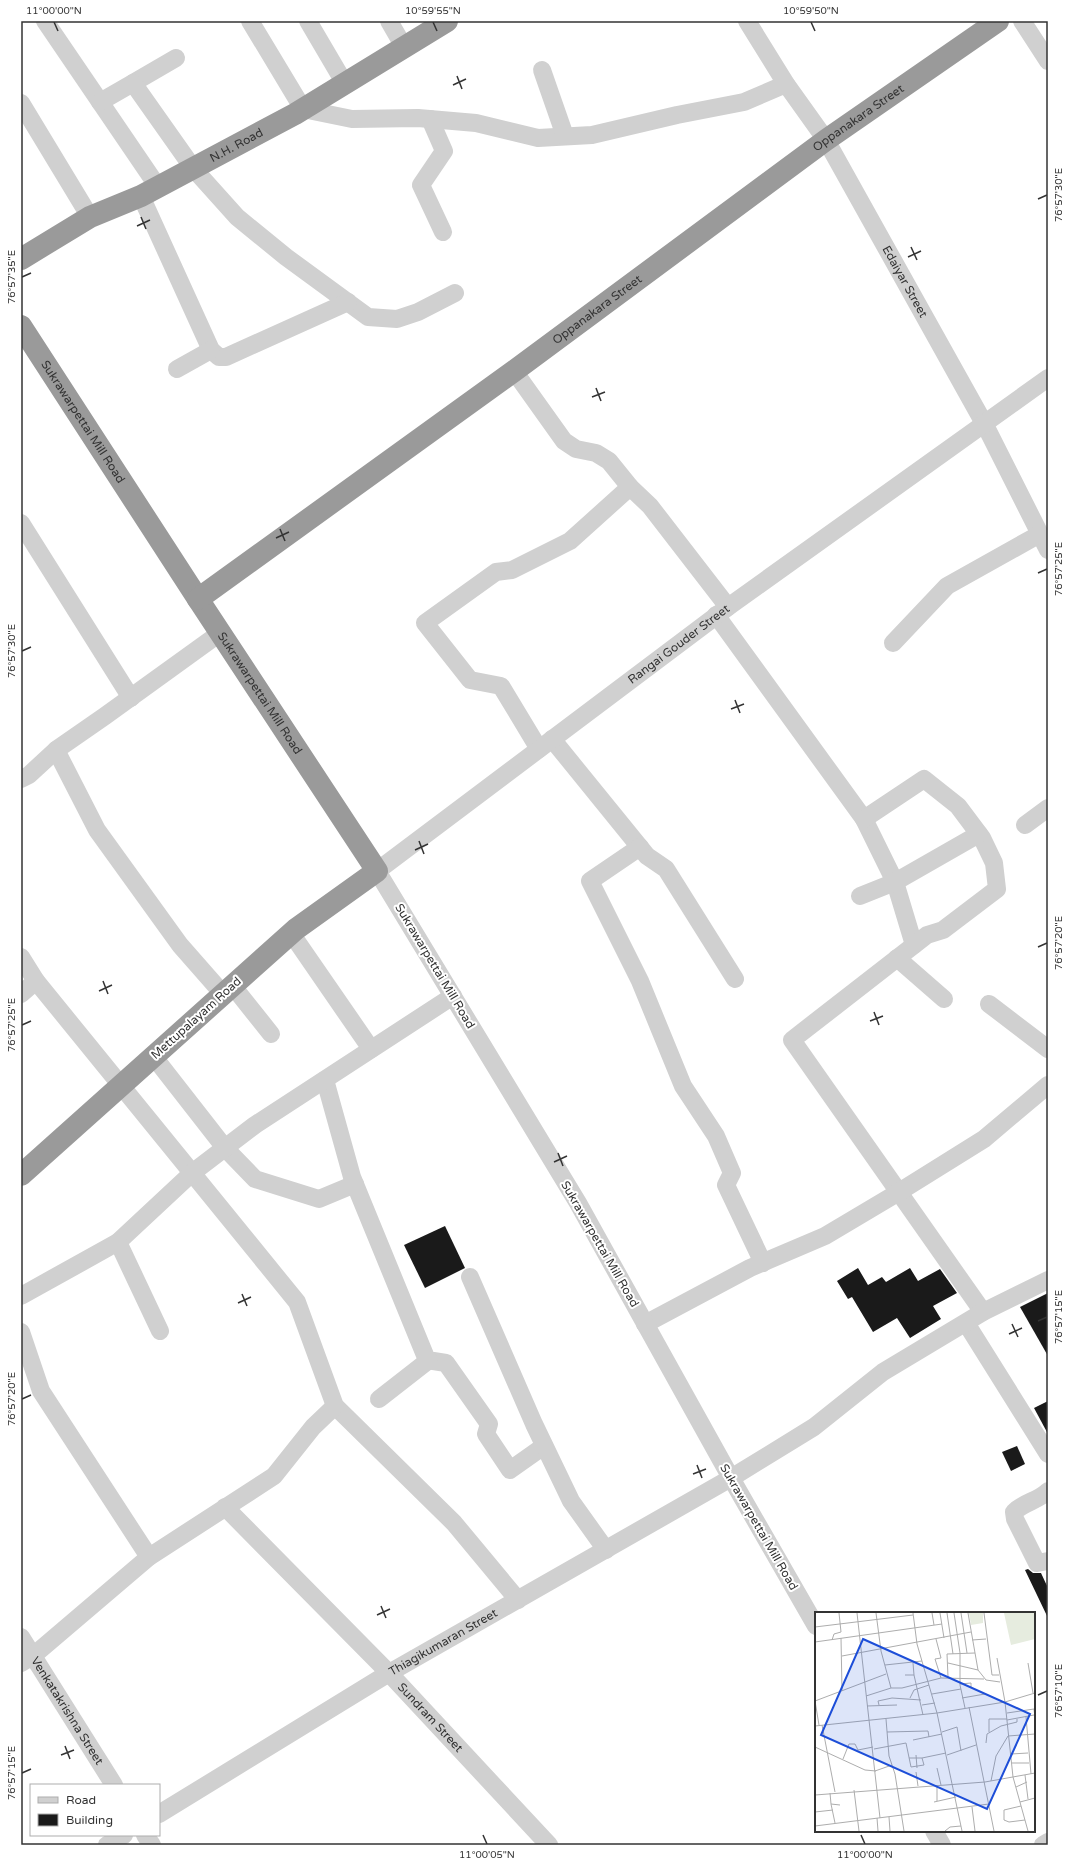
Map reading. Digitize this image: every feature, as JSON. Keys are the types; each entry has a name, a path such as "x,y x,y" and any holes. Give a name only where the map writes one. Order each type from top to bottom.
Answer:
{"highway":[{"name":"N.H. Road","path":"21,259 90,217 150,191 303,109 447,21"},
{"name":"Oppanakara Street","path":"198,599 514,371 826,140 998,21"},
{"name":"Sukrawarpettai Mill Road","path":"21,326 220,633 378,871"},
{"name":"Mettupalayam Road","path":"21,1175 291,933 378,871"}],"street":[{"path":"250,21 303,109 352,119 430,119 476,123 538,138 592,135 677,114 744,102 786,84"},
{"path":"308,21 345,84"},
{"path":"389,21 404,47"},
{"name":"Edaiyar Street","path":"747,21 786,84 826,140 985,425 1048,550"},
{"path":"1022,21 1048,61"},
{"path":"51,23 100,102 150,191 211,350 219,357 226,357 348,302"},
{"path":"100,102 176,58"},
{"path":"542,70 565,136"},
{"path":"133,82 193,168 237,217 286,257 368,317 397,319 418,312 455,293"},
{"path":"21,103 90,217"},
{"path":"430,119 444,151 421,185 443,232"},
{"path":"177,369 211,350"},
{"path":"514,371 564,441 576,449 596,453 609,461 630,487 650,506 864,819 895,882 914,945"},
{"name":"Rangai Gouder Street","path":"378,871 722,611 985,425 1048,378"},
{"path":"630,487 570,541 512,570 496,572 425,624 470,680 501,686 545,744 647,856 666,869 735,979"},
{"path":"21,523 131,698"},
{"path":"893,643 947,586 1040,534"},
{"path":"21,779 29,775 56,750 131,698 220,633"},
{"path":"56,750 97,830 180,945 228,990 271,1034"},
{"path":"864,819 924,779 958,806 979,834 994,863 997,889 943,930 927,935 792,1040 983,1312"},
{"path":"1024,825 1048,808"},
{"path":"860,896 895,882 979,834"},
{"path":"640,847 590,881 640,981 683,1086 716,1136 732,1173 726,1185 763,1263"},
{"name":"Sukrawarpettai Mill Road","path":"378,871 578,1203 731,1478 815,1624"},
{"path":"291,933 371,1049"},
{"path":"21,957 36,981 297,1302 335,1406 454,1523 518,1600"},
{"path":"898,958 944,1000"},
{"path":"21,994 36,981"},
{"path":"21,1296 118,1242 192,1173 255,1125 453,996"},
{"path":"990,1004 1048,1049"},
{"path":"154,1057 225,1148 255,1179 319,1199 355,1184"},
{"path":"325,1080 355,1184 427,1360 446,1363 489,1424 486,1434 510,1470 544,1446"},
{"path":"645,1324 763,1263 825,1236 984,1139 1048,1085"},
{"path":"118,1242 160,1331"},
{"path":"470,1277 544,1446 571,1501 606,1550"},
{"name":"Thiagikumaran Street","path":"160,1813 389,1673 731,1478 814,1427 884,1372 983,1312 1048,1280"},
{"path":"966,1323 1048,1454"},
{"path":"21,1332 42,1391 149,1556"},
{"path":"379,1399 429,1360"},
{"path":"27,1659 149,1556 274,1476 313,1427 335,1406"},
{"path":"1048,1491 1019,1507 1014,1512 1015,1519 1037,1563 1048,1561"},
{"name":"Sundram Street","path":"225,1507 389,1673 549,1845"},
{"name":"Venkatakrishna Street","path":"21,1637 27,1659 113,1784"},
{"path":"935,1832 942,1845"},
{"path":"107,1845 122,1836"},
{"path":"146,1836 152,1845"},
{"path":"1043,1845 1048,1842"}],"building":[{"path":"445,1226 465,1268 425,1288 404,1245"},
{"path":"858,1268 868,1285 882,1277 886,1282 910,1268 918,1281 940,1269 957,1293 933,1306 941,1319 910,1338 897,1318 873,1332 852,1297 848,1299 837,1281"},
{"path":"1048,1293 1048,1356 1020,1307"},
{"path":"1048,1401 1048,1434 1034,1408"},
{"path":"1017,1446 1025,1464 1011,1471 1002,1452"},
{"path":"1028,1569 1033,1573 1041,1573 1048,1588 1048,1618 1025,1570"}]}
